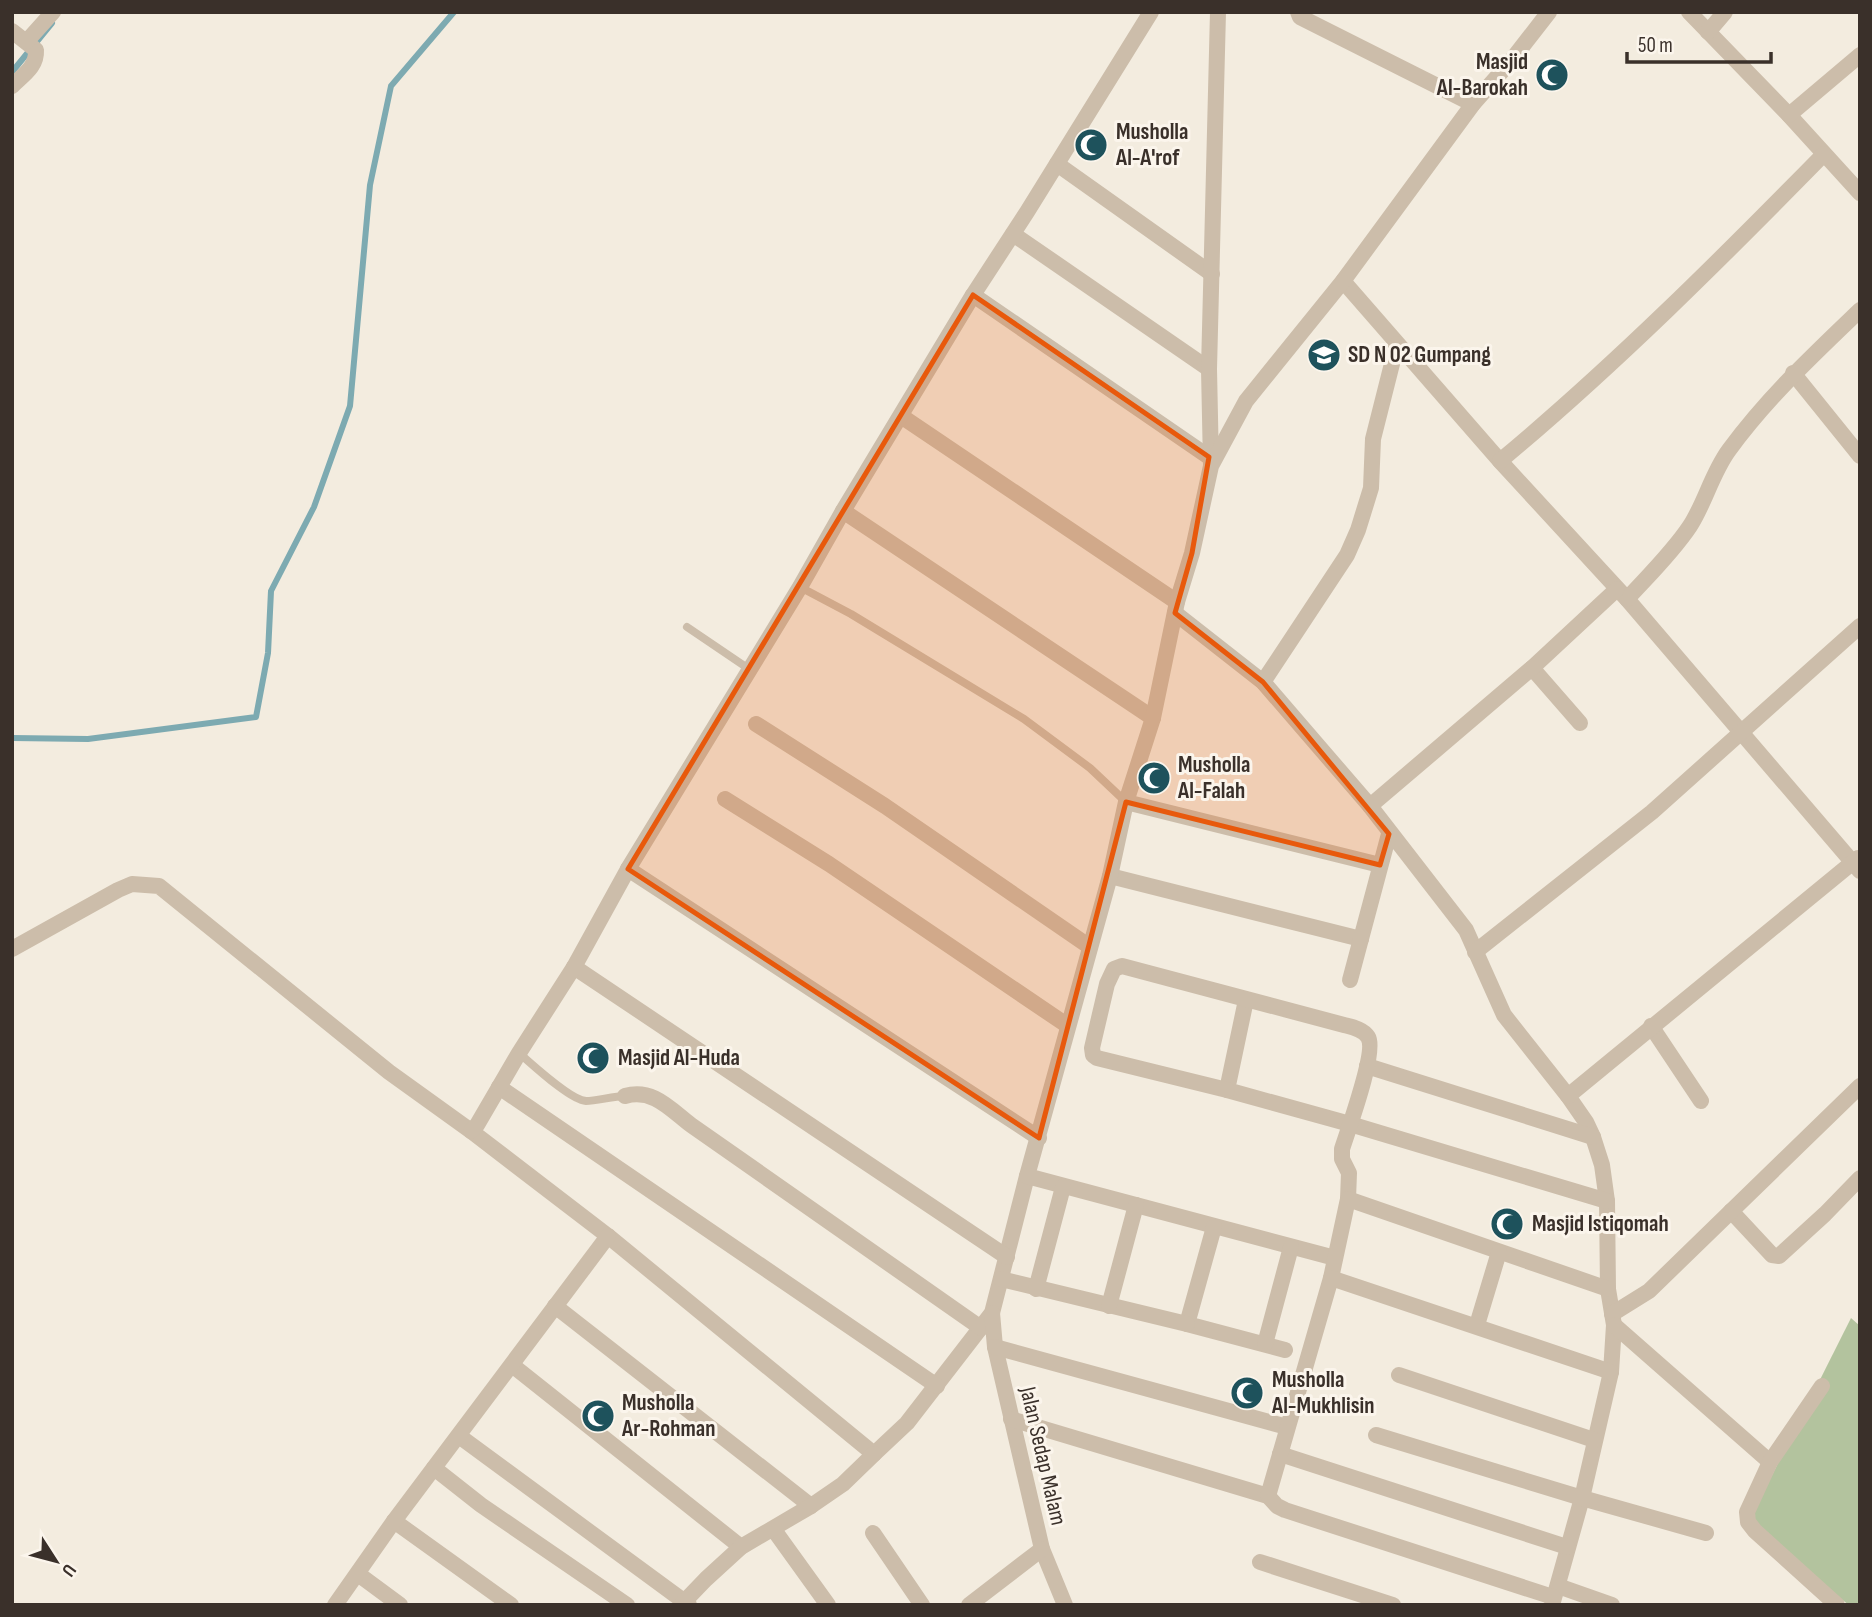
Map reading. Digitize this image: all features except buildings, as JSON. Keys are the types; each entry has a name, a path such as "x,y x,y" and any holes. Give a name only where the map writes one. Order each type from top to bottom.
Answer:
{"street":[{"path":"31,45 53,12"},
{"path":"471,1131 574,967 628,869 800,587 973,295 1058,164 1151,12"},
{"path":"459,1436 685,1603 741,1547 774,1530 843,1484 907,1423 992,1313 1110,876 1126,803 1153,718 1176,608 1192,553 1210,461 1209,369 1218,12"},
{"path":"1210,461 1246,401 1343,281 1473,104 1549,12"},
{"path":"1689,12 1860,193"},
{"path":"1708,32 1725,12"},
{"path":"1301,14 1432,85 1473,104"},
{"path":"12,31 31,45 35,64 12,86"},
{"path":"1789,115 1860,55"},
{"path":"1500,461 1586,387 1824,154"},
{"path":"1058,164 1212,274"},
{"path":"1013,234 1209,369"},
{"path":"1343,281 1857,863 1651,1026 1568,1096"},
{"path":"973,295 1210,461"},
{"path":"1370,806 1673,549 1690,526 1726,454 1793,373 1860,310"},
{"path":"1263,682 1347,555 1358,530 1371,488 1373,439 1397,344"},
{"path":"1793,373 1860,456"},
{"path":"901,416 1176,608 1263,682 1370,806 1466,930 1504,1015 1586,1122 1602,1165 1607,1201 1608,1289 1613,1320 1611,1372 1582,1498 1554,1596"},
{"path":"843,511 1153,718"},
{"path":"1475,952 1652,811 1860,626"},
{"path":"1532,668 1580,723"},
{"path":"756,724 885,806 1090,947"},
{"path":"725,799 829,863 1068,1026"},
{"path":"1126,803 1380,865"},
{"path":"1350,980 1390,834"},
{"path":"628,869 1038,1138"},
{"path":"1110,876 1361,939"},
{"path":"12,949 132,884 159,886 389,1072 608,1236 874,1454"},
{"path":"1268,1496 1331,1278 1350,1183 1349,1173 1342,1159 1342,1149 1350,1124 1367,1066 1371,1045 1360,1030 1122,966 1114,969 1092,1048 1093,1055 1097,1058 1350,1124 1607,1201"},
{"path":"574,967 1007,1257"},
{"path":"1227,1090 1246,1000"},
{"path":"1074,1007 1100,1014"},
{"path":"1651,1026 1701,1101"},
{"path":"1367,1066 1593,1137"},
{"path":"1613,1320 1648,1291 1860,1086"},
{"path":"499,1087 937,1386"},
{"path":"625,1096 638,1092 653,1096 981,1328"},
{"path":"1027,1176 1335,1258"},
{"path":"1731,1211 1772,1255 1779,1256 1860,1178"},
{"path":"1036,1289 1063,1186"},
{"path":"1348,1199 1608,1289"},
{"path":"1109,1306 1136,1205"},
{"path":"1187,1324 1214,1227"},
{"path":"335,1605 394,1521 608,1236"},
{"path":"1265,1345 1291,1247"},
{"path":"1477,1325 1499,1252"},
{"path":"1331,1278 1611,1372"},
{"path":"1001,1279 1285,1350"},
{"path":"555,1306 811,1506"},
{"name":"Jalan Sedap Malam","path":"992,1313 995,1348 1042,1549 1065,1605"},
{"path":"1613,1320 1770,1462"},
{"path":"995,1348 1287,1427"},
{"path":"512,1366 741,1547"},
{"path":"1399,1375 1594,1440"},
{"path":"1822,1386 1770,1462 1747,1512 1748,1522 1755,1531 1837,1605"},
{"path":"1011,1419 1268,1496 1285,1510 1554,1596 1612,1605"},
{"path":"1376,1435 1706,1533"},
{"path":"1280,1454 1567,1547"},
{"path":"434,1468 481,1505 627,1605"},
{"path":"394,1521 511,1605"},
{"path":"774,1530 828,1605"},
{"path":"873,1533 922,1605"},
{"path":"969,1605 1042,1549"},
{"path":"1260,1562 1394,1605"},
{"path":"358,1573 400,1605"}],"lane":[{"path":"800,587 851,614 1024,719 1090,768 1126,803"},
{"path":"687,627 749,669"},
{"path":"519,1053 561,1088 580,1099 587,1101 625,1096"}],"highlighted area":[{"path":"973,295 1209,457 1192,553 1175,613 1263,682 1389,834 1380,865 1126,802 1039,1138 628,869"}],"green space":[{"path":"1851,1318 1860,1326 1860,1605 1849,1605 1746,1527"}],"waterway":[{"path":"12,738 88,739 256,717 268,653 271,591 314,507 350,406 370,185 391,86 454,12"},
{"path":"12,72 52,23"}],"place":[{"name":"Masjid Al-Barokah","path":"1552,75"},
{"name":"Musholla Al-A'rof","path":"1091,145"},
{"name":"SD N 02 Gumpang","path":"1324,355"},
{"name":"Musholla Al-Falah","path":"1154,778"},
{"name":"Masjid Al-Huda","path":"593,1058"},
{"name":"Masjid Istiqomah","path":"1507,1224"},
{"name":"Musholla Al-Mukhlisin","path":"1247,1393"},
{"name":"Musholla Ar-Rohman","path":"598,1416"}]}
